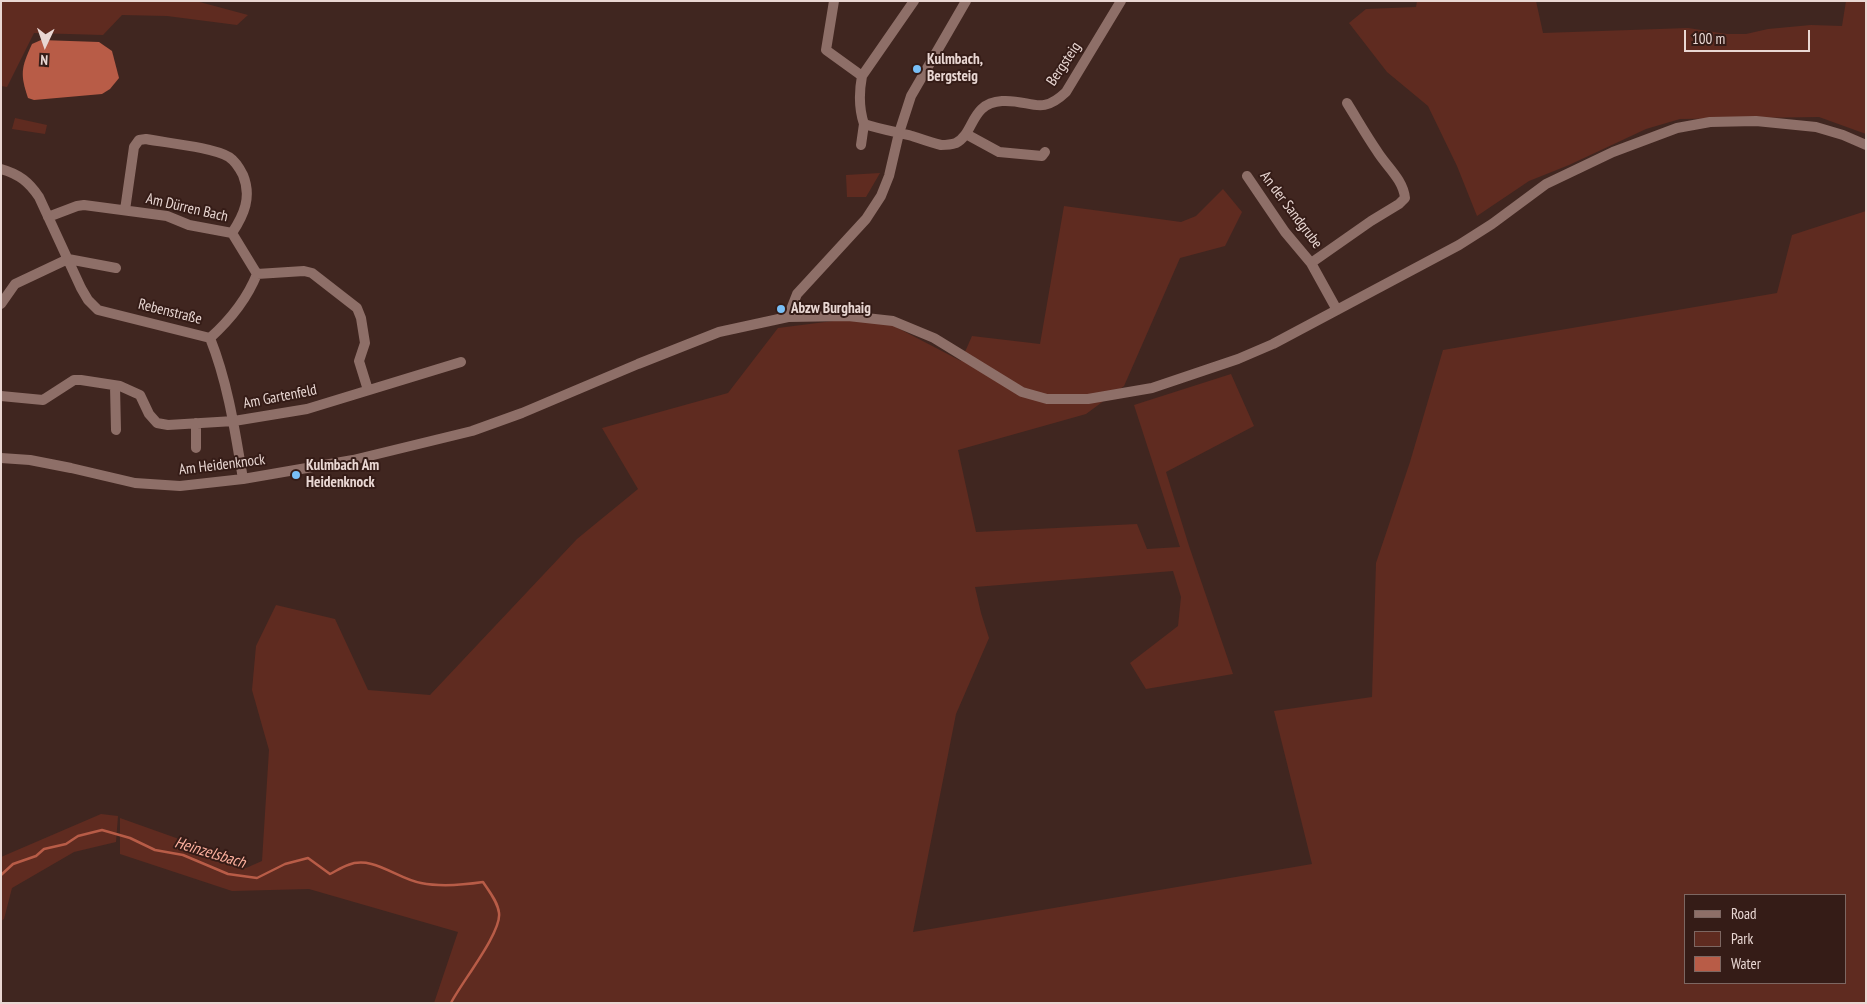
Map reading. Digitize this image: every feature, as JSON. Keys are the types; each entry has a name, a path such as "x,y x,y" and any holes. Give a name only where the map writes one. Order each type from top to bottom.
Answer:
{"street":[{"path":"834,1 826,50 862,76"},
{"path":"861,145 864,124 861,116 860,87 862,76 914,1"},
{"path":"788,317 797,294 866,219 881,196 889,176 899,133 911,96 966,1"},
{"name":"Bergsteig","path":"966,134 982,108 992,103 1002,101 1048,105 1056,102 1066,92 1121,1"},
{"name":"An der Sandgrube","path":"1311,263 1399,204 1405,198 1404,190 1394,173 1378,153 1347,103"},
{"name":"Am Heidenknock","path":"1,458 30,460 135,483 163,485 197,485 353,460 472,431 515,416 719,332 788,317 848,316 893,321 934,338 1022,392 1047,399 1080,399 1152,388 1238,359 1273,344 1459,245 1492,224 1546,184 1613,152 1677,128 1710,122 1756,121 1816,127 1843,135 1866,145"},
{"path":"864,124 942,145 956,143 966,134 999,152 1042,156 1045,152"},
{"name":"Am Dürren Bach","path":"48,217 78,206 126,210 167,216 189,225 232,233 239,223 246,205 248,193 246,182 235,162 217,152 146,139 139,140 134,147 126,210"},
{"name":"Rebenstraße","path":"1,168 22,177 32,187 81,288 88,300 98,310 210,338 220,363 234,421 243,478"},
{"name":"An der Sandgrube","path":"1247,176 1285,232 1311,263 1337,310"},
{"path":"232,233 257,274"},
{"path":"1,304 15,284 68,259 116,268"},
{"path":"257,274 304,271 312,273 357,308 365,337 359,361 368,390"},
{"path":"210,338 230,320 253,284 257,274"},
{"name":"Am Gartenfeld","path":"1,396 43,400 74,380 81,380 130,389 140,395 149,414 157,423 168,425 234,421 307,409 461,362"},
{"path":"115,386 116,430"},
{"path":"196,423 196,448"}],"green space":[{"path":"1,1 196,1 248,15 237,25 167,16 122,15 103,35 34,33 7,87 1,86"},
{"path":"1417,1 1536,1 1543,33 1688,28 1727,34 1746,34 1768,29 1811,25 1842,26 1846,1 1866,1 1866,134 1819,117 1680,119 1646,129 1569,165 1529,181 1477,216 1457,166 1428,106 1387,72 1349,23 1366,9 1416,7"},
{"path":"15,118 47,125 45,134 12,129"},
{"path":"880,173 866,197 847,197 846,175"},
{"path":"1223,189 1242,212 1225,246 1180,258 1124,386 1086,414 958,450 976,532 1137,524 1147,549 1180,547 1134,405 1231,374 1254,426 1166,472 1233,674 1146,689 1130,663 1178,626 1181,597 1173,571 975,587 989,638 956,714 913,932 1312,864 1274,711 1372,697 1376,563 1410,462 1443,350 1777,293 1792,235 1866,211 1866,1003 434,1003 458,932 309,889 232,891 120,854 120,818 193,844 246,868 262,861 269,750 252,690 256,646 276,605 335,619 368,690 430,695 577,539 638,489 602,428 728,393 778,328 841,320 890,324 961,361 972,336 1040,344 1064,206 1181,222 1196,216"},
{"path":"101,814 118,816 116,842 74,852 12,888 4,919 1,921 1,857"}],"water":[{"path":"41,40 99,42 112,51 119,78 110,89 102,94 34,100 28,98 23,77 24,65 32,44"}],"waterway":[{"name":"Heinzelsbach","path":"1,875 13,864 36,856 44,849 66,844 78,836 102,830 130,838 155,850 183,855 228,874 257,878 285,864 308,858 330,874 348,865 367,863 421,883 452,885 483,882 497,905 499,913 498,922 488,945 451,1003"}],"place":[{"name":"Kulmbach, Bergsteig","path":"917,69"},
{"name":"Abzw Burghaig","path":"781,309"},
{"name":"Kulmbach Am Heidenknock","path":"296,475"}]}
